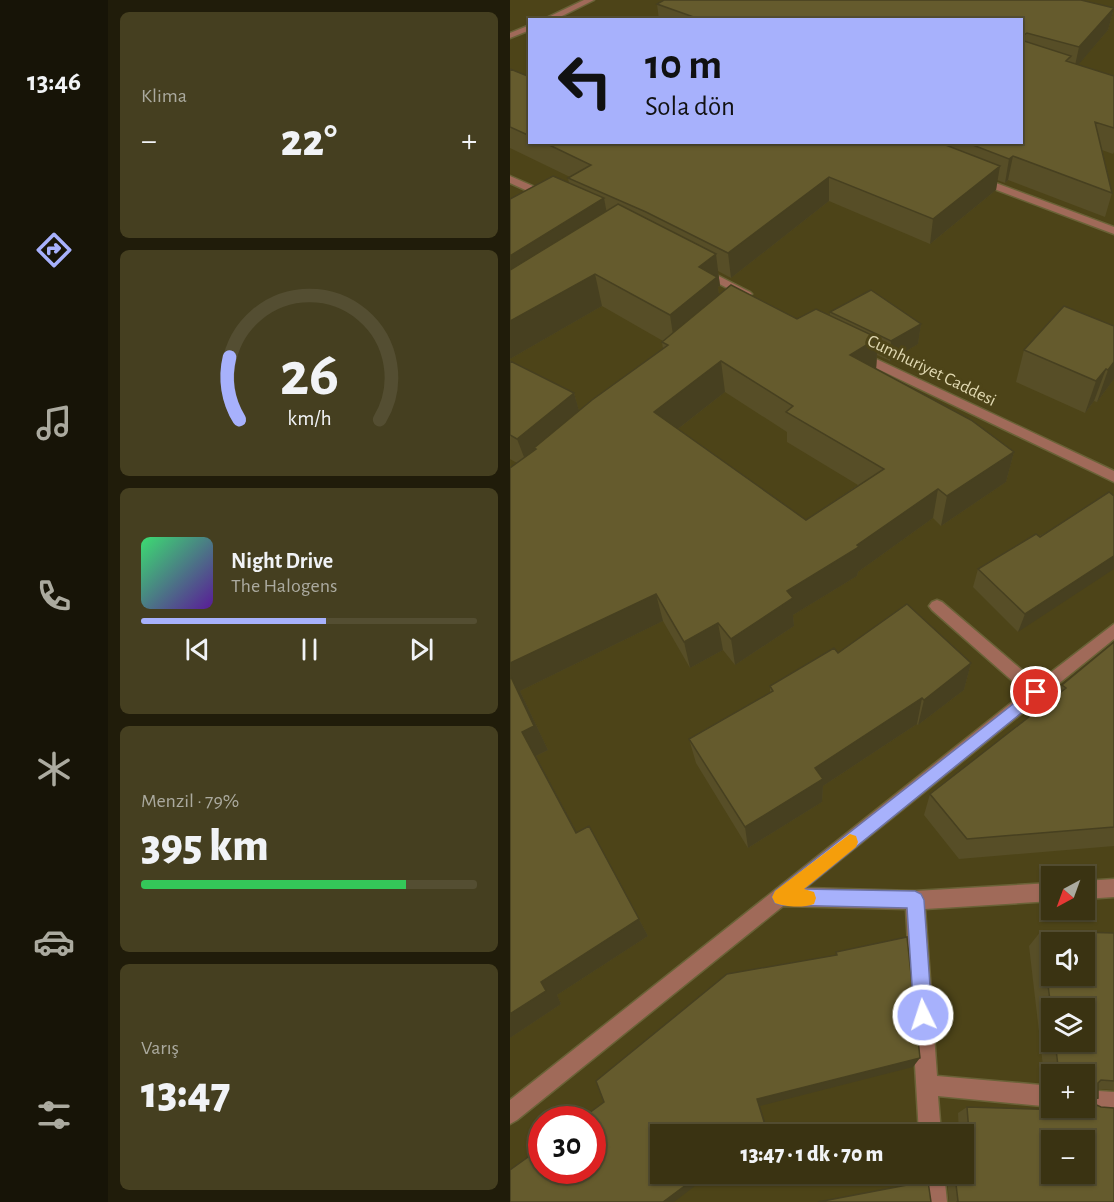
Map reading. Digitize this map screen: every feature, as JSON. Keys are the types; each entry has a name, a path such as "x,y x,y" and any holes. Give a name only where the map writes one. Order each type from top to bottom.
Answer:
{"street":[{"path":"554,18 590,0"},
{"path":"510,36 528,28"},
{"path":"971,176 1114,231"},
{"path":"510,179 561,202"},
{"path":"686,262 752,297 732,306"},
{"name":"Cumhuriyet Caddesi","path":"844,347 1114,477"},
{"path":"937,606 1036,692"},
{"path":"510,1113 1114,630"},
{"path":"1095,889 1114,888"},
{"path":"781,897 915,900 1041,893"},
{"path":"915,900 929,1124"},
{"path":"927,1085 1041,1096"},
{"path":"1095,1101 1114,1103"},
{"path":"934,1184 936,1202"}],"building":[{"path":"664,0 1081,0 1114,8 1079,47 1027,33 1024,35 1024,41 1071,56 1066,61 1114,76 1114,128 1095,122 1112,193 1013,156 1009,159 970,144 1023,144 1023,18 696,18 657,4"},
{"path":"510,69 528,76 528,135 510,127"},
{"path":"547,144 943,144 1000,166 933,219 829,177 728,253 646,212 568,178 591,165"},
{"path":"553,176 604,198 510,256 510,199"},
{"path":"618,204 716,254 699,267 717,277 670,315 595,274 510,321 510,270"},
{"path":"731,285 797,319 816,309 878,338 850,355 971,420 1014,452 947,496 938,489 857,545 859,547 787,591 793,598 731,639 718,623 684,642 656,594 510,663 510,468 536,449 534,448 592,400 668,345 662,342","holes":["721,361 793,406 786,412 884,469 806,520 654,412"]},
{"path":"871,290 921,324 891,341 830,312"},
{"path":"1064,306 1114,326 1114,362 1096,381 1024,350"},
{"path":"510,361 574,393 517,439 510,435"},
{"path":"1109,492 1114,496 1114,556 1025,614 978,569 1036,534 1040,537"},
{"path":"907,604 971,663 924,700 922,698 815,768 823,779 745,827 689,739 773,691 770,686 834,648 838,653"},
{"path":"1114,642 1114,827 967,839 930,794 1066,688 1062,685"},
{"path":"510,675 534,726 522,732 576,833 589,826 639,919 541,982 546,991 510,1014"},
{"path":"1095,932 1114,933 1114,1081 1101,1080 1098,1083 1098,1098 1095,1098 1095,1064 1058,1064 1056,1052 1095,1052 1095,998 1050,998 1048,986 1095,986"},
{"path":"907,937 920,1058 757,1099 765,1124 650,1124 650,1184 687,1184 663,1202 510,1202 510,1170 528,1157 528,1184 606,1184 606,1106 599,1106 604,1102 596,1081 727,974 837,955 836,952"},
{"path":"1095,1104 1114,1108 1114,1202 957,1202 956,1184 974,1184 974,1124 968,1124 967,1107 1041,1109 1041,1118 1095,1118"},
{"path":"912,1184 928,1184 931,1202 818,1202"}],"slow traffic":[{"path":"808,898 781,897 850,842"}],"route":[{"path":"923,1015 915,900 781,897 1036,692"}]}
